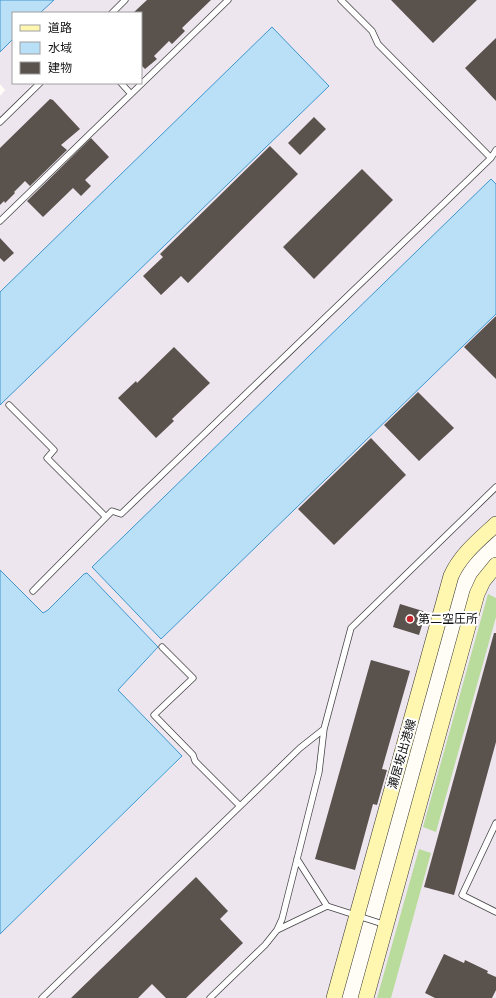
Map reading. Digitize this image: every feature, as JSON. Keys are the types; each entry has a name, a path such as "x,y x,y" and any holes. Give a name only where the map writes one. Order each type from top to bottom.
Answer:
{"main road":[{"name":"瀬居坂出港線","path":"334,998 451,576 462,556 496,524"},
{"path":"366,998 477,594 484,581 496,565"}],"lane":[{"path":"113,12 125,0"},
{"path":"142,83 228,0"},
{"path":"341,0 372,31 378,44 491,158"},
{"path":"0,122 39,84"},
{"path":"122,84 131,94"},
{"path":"0,222 141,84"},
{"path":"33,591 112,511 121,514 491,158 496,150"},
{"path":"9,405 54,450 47,458 106,517"},
{"path":"210,998 265,945 278,930 319,772 324,729 352,628 496,487"},
{"path":"162,647 192,678 154,715 240,806"},
{"path":"42,998 300,748 324,729"},
{"path":"496,823 462,895 496,912"},
{"path":"297,859 327,906 386,925"},
{"path":"278,930 327,906"}],"shaded area":[{"path":"54,0 496,0 496,517 450,562 331,998 0,998 0,934 181,758 178,752 118,690 158,647 87,573 84,574 48,610 43,613 0,570 0,96 5,90 0,84 0,52 12,40 12,84 142,84 142,12 41,12"},
{"path":"496,579 496,998 374,998 488,586"}],"green space":[{"path":"488,594 496,598 496,617 436,832 423,827"},
{"path":"419,849 431,853 391,998 377,998"}],"water":[{"path":"0,0 54,0 41,12 12,12 12,40 0,52"},
{"path":"272,27 329,86 0,405 0,292"},
{"path":"491,179 496,184 496,314 161,639 92,567"},
{"path":"0,570 43,613 48,610 84,574 87,573 158,647 118,690 182,756 0,934"}],"building":[{"path":"147,0 211,0 182,28 185,31 172,44 169,41 154,56 157,59 145,69 142,66 142,12 134,12"},
{"path":"391,0 477,0 433,43"},
{"path":"496,38 496,101 465,68"},
{"path":"50,99 53,100 80,129 61,145 67,150 30,186 25,181 5,203 4,201 0,205 0,148"},
{"path":"314,117 326,129 300,155 288,143"},
{"path":"91,138 109,157 85,180 91,186 81,196 73,188 43,217 27,201"},
{"path":"270,146 298,174 188,283 181,276 161,295 143,276 163,257 160,254"},
{"path":"362,169 393,200 314,279 283,247"},
{"path":"0,238 14,253 4,262 0,258"},
{"path":"496,316 496,379 464,347"},
{"path":"174,347 210,383 172,419 174,421 156,438 118,398 136,381 137,383"},
{"path":"418,392 454,428 419,461 384,425"},
{"path":"371,438 406,475 334,545 298,509"},
{"name":"第二空圧所","path":"400,604 426,612 419,635 393,627"},
{"path":"494,633 496,633 496,742 454,895 424,887"},
{"path":"371,660 410,671 382,769 387,770 377,805 373,804 355,870 315,859"},
{"path":"196,877 228,911 220,919 243,943 186,998 166,998 152,984 138,998 71,998"},
{"path":"444,954 464,963 465,960 488,971 487,973 496,977 496,990 492,998 435,998 425,993"}],"place":[{"name":"第二空圧所","path":"410,619"}]}
